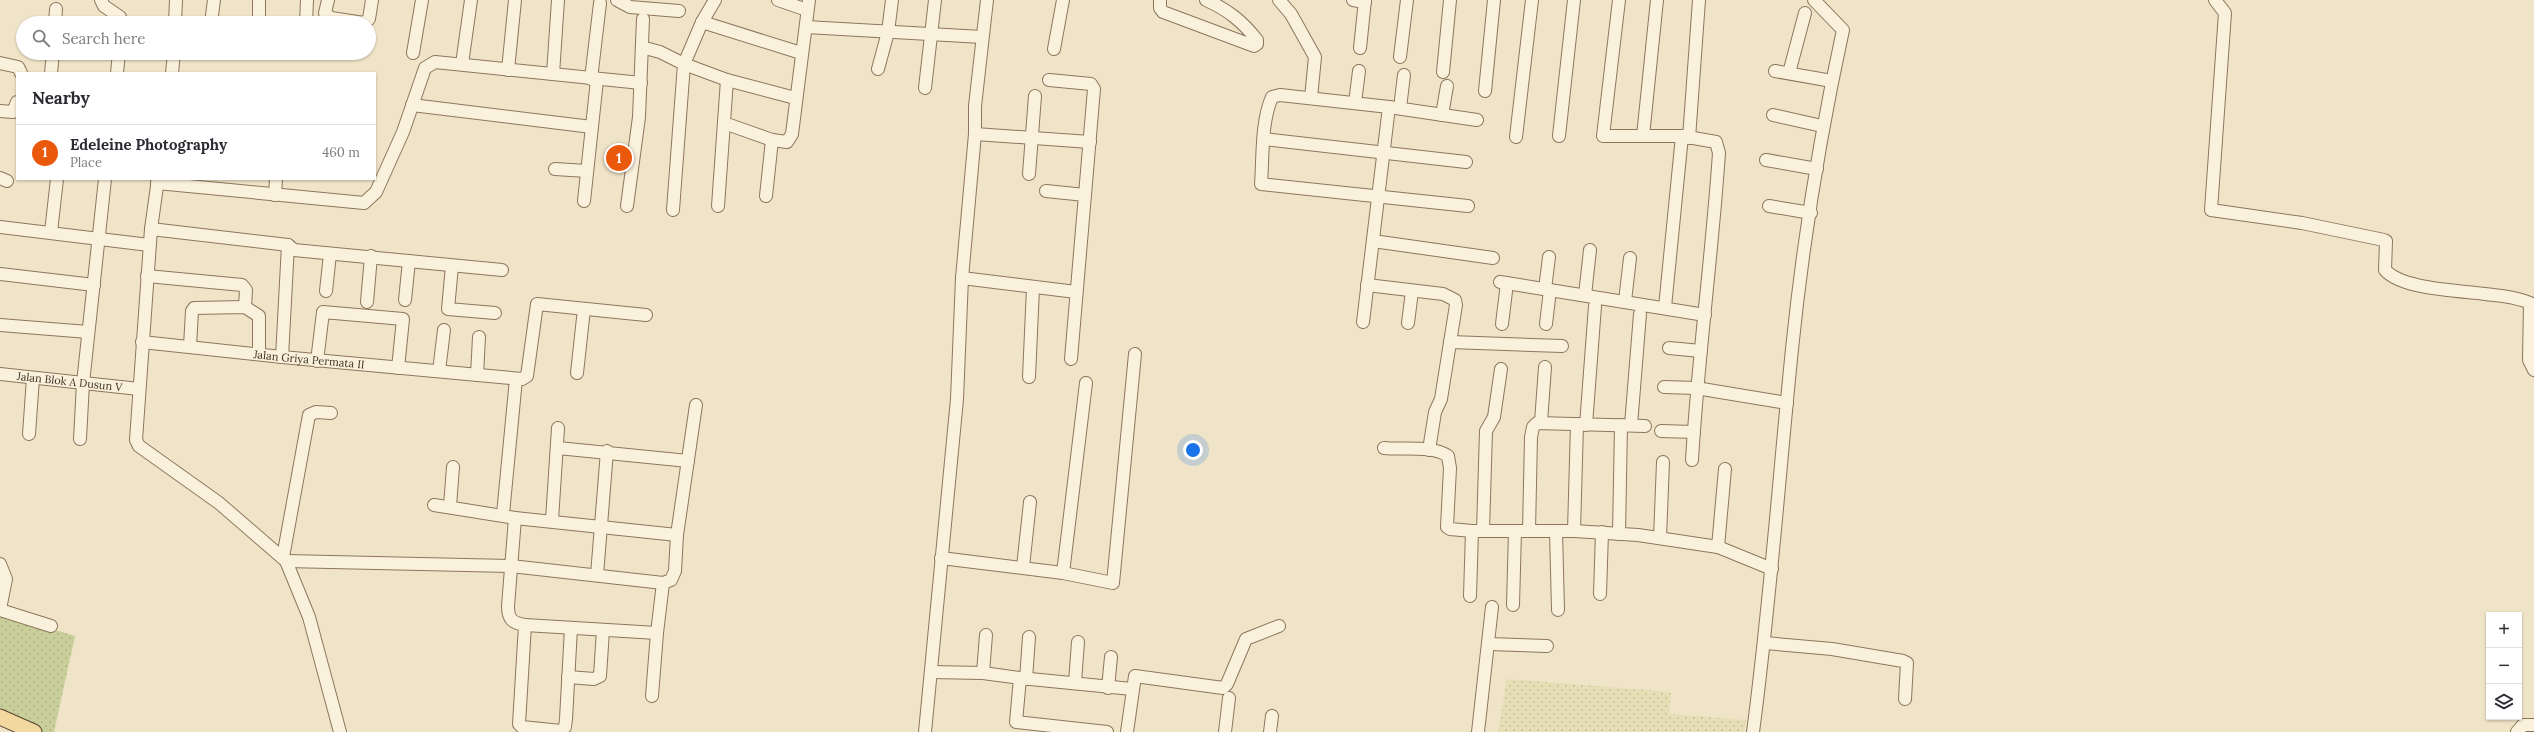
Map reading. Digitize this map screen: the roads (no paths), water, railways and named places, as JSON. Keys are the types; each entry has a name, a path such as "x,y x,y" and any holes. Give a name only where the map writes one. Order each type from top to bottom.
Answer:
{"main road":[{"path":"0,716 34,732"}],"street":[{"path":"101,0 104,6 120,16"},
{"path":"175,16 176,0"},
{"path":"211,16 214,0"},
{"path":"259,16 260,0"},
{"path":"306,16 307,0"},
{"path":"328,0 326,13 329,16"},
{"path":"369,16 372,0"},
{"path":"413,54 422,0"},
{"path":"462,64 471,0"},
{"path":"508,70 515,0"},
{"path":"553,74 558,0"},
{"path":"616,0 630,7 679,10"},
{"path":"673,210 684,64 702,22 715,0"},
{"path":"724,123 772,140 787,142 792,134 795,98 808,5 778,0"},
{"path":"878,69 888,32 892,0"},
{"path":"925,88 935,0"},
{"path":"925,732 957,399 962,278 975,134 975,106 986,0"},
{"path":"1054,49 1063,0"},
{"path":"1160,0 1160,8 1163,12 1254,46 1257,44 1257,40 1242,21 1225,9 1206,0"},
{"path":"1279,0 1291,14 1315,57 1310,98"},
{"path":"1353,0 1365,1 1360,48"},
{"path":"1400,57 1407,0"},
{"path":"1443,72 1450,0"},
{"path":"1485,91 1494,0"},
{"path":"1516,137 1532,0"},
{"path":"1559,136 1574,0"},
{"path":"1618,0 1603,136 1686,137 1716,142 1718,153 1713,242 1696,388 1692,460"},
{"path":"1643,136 1657,0"},
{"path":"1665,307 1686,137 1699,0"},
{"path":"1753,732 1765,643 1792,348 1822,126 1843,30 1814,0"},
{"path":"2215,0 2225,13 2211,210 2302,223 2384,240 2387,247 2385,270 2388,274 2412,283 2530,303 2529,360 2534,370"},
{"path":"584,201 592,127 600,3"},
{"path":"56,9 56,16"},
{"path":"1789,73 1805,13"},
{"path":"627,206 641,83 643,19"},
{"path":"702,22 801,53"},
{"path":"806,27 982,37"},
{"path":"642,50 645,48 660,52 684,64 727,80 795,98"},
{"path":"51,72 52,60"},
{"path":"117,72 118,60"},
{"path":"172,72 173,60"},
{"path":"340,732 309,617 285,559 218,503 139,446 136,440 149,245 158,181 227,184 275,195 364,203 376,192 404,130 423,73 430,64 435,62 462,64 594,80 641,83"},
{"path":"0,63 18,67 20,72"},
{"path":"1775,70 1832,81"},
{"path":"1355,103 1359,71"},
{"path":"1363,322 1382,151 1404,75"},
{"path":"718,206 727,80"},
{"path":"1049,80 1091,84 1094,89 1071,359"},
{"path":"1442,115 1447,86"},
{"path":"1468,206 1378,195 1262,184 1264,139 1272,97 1280,95 1394,107 1477,120"},
{"path":"1029,174 1035,96"},
{"path":"0,111 13,112 16,104"},
{"path":"412,105 592,127"},
{"path":"1773,115 1822,126"},
{"path":"975,134 1090,142"},
{"path":"1264,139 1382,151 1466,162"},
{"path":"766,196 772,140"},
{"path":"1766,160 1817,169"},
{"path":"555,169 587,171"},
{"path":"51,232 56,180"},
{"path":"80,439 83,383 104,180"},
{"path":"275,195 276,180"},
{"path":"1046,191 1085,195"},
{"path":"1769,206 1811,213"},
{"path":"0,227 149,245"},
{"path":"151,229 288,245 294,250 371,256 452,266 502,270"},
{"path":"1373,241 1493,258"},
{"path":"282,358 288,245"},
{"path":"1585,295 1590,250"},
{"path":"326,291 330,254"},
{"path":"367,302 371,256"},
{"path":"1546,324 1548,257"},
{"path":"1625,301 1630,258"},
{"path":"405,300 409,261"},
{"path":"452,266 448,310 495,313"},
{"path":"0,274 94,285"},
{"path":"147,276 242,285 246,290 245,307"},
{"path":"962,278 1033,288 1076,292"},
{"path":"1502,324 1503,282 1665,307 1705,315"},
{"path":"1367,285 1443,294 1455,300 1441,399 1435,412 1429,450"},
{"path":"1029,377 1033,288"},
{"path":"1408,323 1412,291"},
{"path":"503,514 516,379 526,378 527,376 537,304 646,315"},
{"path":"1574,531 1581,424 1595,306"},
{"path":"190,346 192,311 194,308 245,307 259,316 259,354"},
{"path":"577,373 584,309"},
{"path":"317,361 323,312 403,319 398,368"},
{"path":"1619,534 1626,425 1640,314"},
{"path":"0,325 88,332"},
{"path":"439,371 444,330"},
{"path":"476,375 479,337"},
{"name":"Jalan Griya Permata II","path":"142,342 190,346 282,358 516,379"},
{"path":"1450,342 1562,346"},
{"path":"1669,348 1701,351"},
{"path":"941,558 1063,573 1113,583 1135,354"},
{"path":"1541,422 1545,367"},
{"path":"1470,596 1478,531 1486,431 1494,417 1501,369"},
{"name":"Jalan Blok A Dusun V","path":"0,374 139,389"},
{"path":"29,434 34,378"},
{"path":"1063,573 1086,383"},
{"path":"1664,387 1696,388 1787,403"},
{"path":"285,559 511,566 663,583 671,580 675,571 677,535 696,405"},
{"path":"285,559 309,415 316,412 331,413"},
{"path":"1529,531 1531,437 1533,427 1541,422 1645,426"},
{"path":"552,520 558,448 558,428"},
{"path":"1661,431 1694,432"},
{"path":"558,448 607,451 688,460"},
{"path":"1384,448 1443,452 1450,461 1447,527 1478,531 1602,532 1660,538 1718,547 1772,569"},
{"path":"597,575 603,526 607,451"},
{"path":"1660,538 1663,462"},
{"path":"450,506 453,467"},
{"path":"1718,547 1725,469"},
{"path":"1023,568 1030,502"},
{"path":"434,505 503,514 515,518 552,520 677,535"},
{"path":"515,518 508,615 513,622 525,625 657,633"},
{"path":"1513,605 1515,531"},
{"path":"1556,531 1558,610"},
{"path":"1600,594 1602,532"},
{"path":"0,564 6,579 0,609 51,626"},
{"path":"652,696 663,583"},
{"path":"1478,732 1492,607"},
{"path":"525,625 518,715 522,727 561,730 565,727 571,628"},
{"path":"1127,732 1134,677 1136,676 1225,687 1246,639 1278,626"},
{"path":"568,677 594,679 600,676 603,630"},
{"path":"983,673 986,635"},
{"path":"1029,637 1016,727 1107,732"},
{"path":"1075,682 1078,642"},
{"path":"1765,643 1832,649 1903,661 1907,663 1905,699"},
{"path":"1488,644 1547,646"},
{"path":"1108,688 1111,657"},
{"path":"931,672 983,673 1023,679 1075,682 1108,688 1132,689"},
{"path":"1225,732 1229,698"},
{"path":"1270,732 1272,716"},
{"path":"2517,732 2523,725 2534,725"}],"place":[{"name":"Edeleine Photography","path":"619,158"}]}
